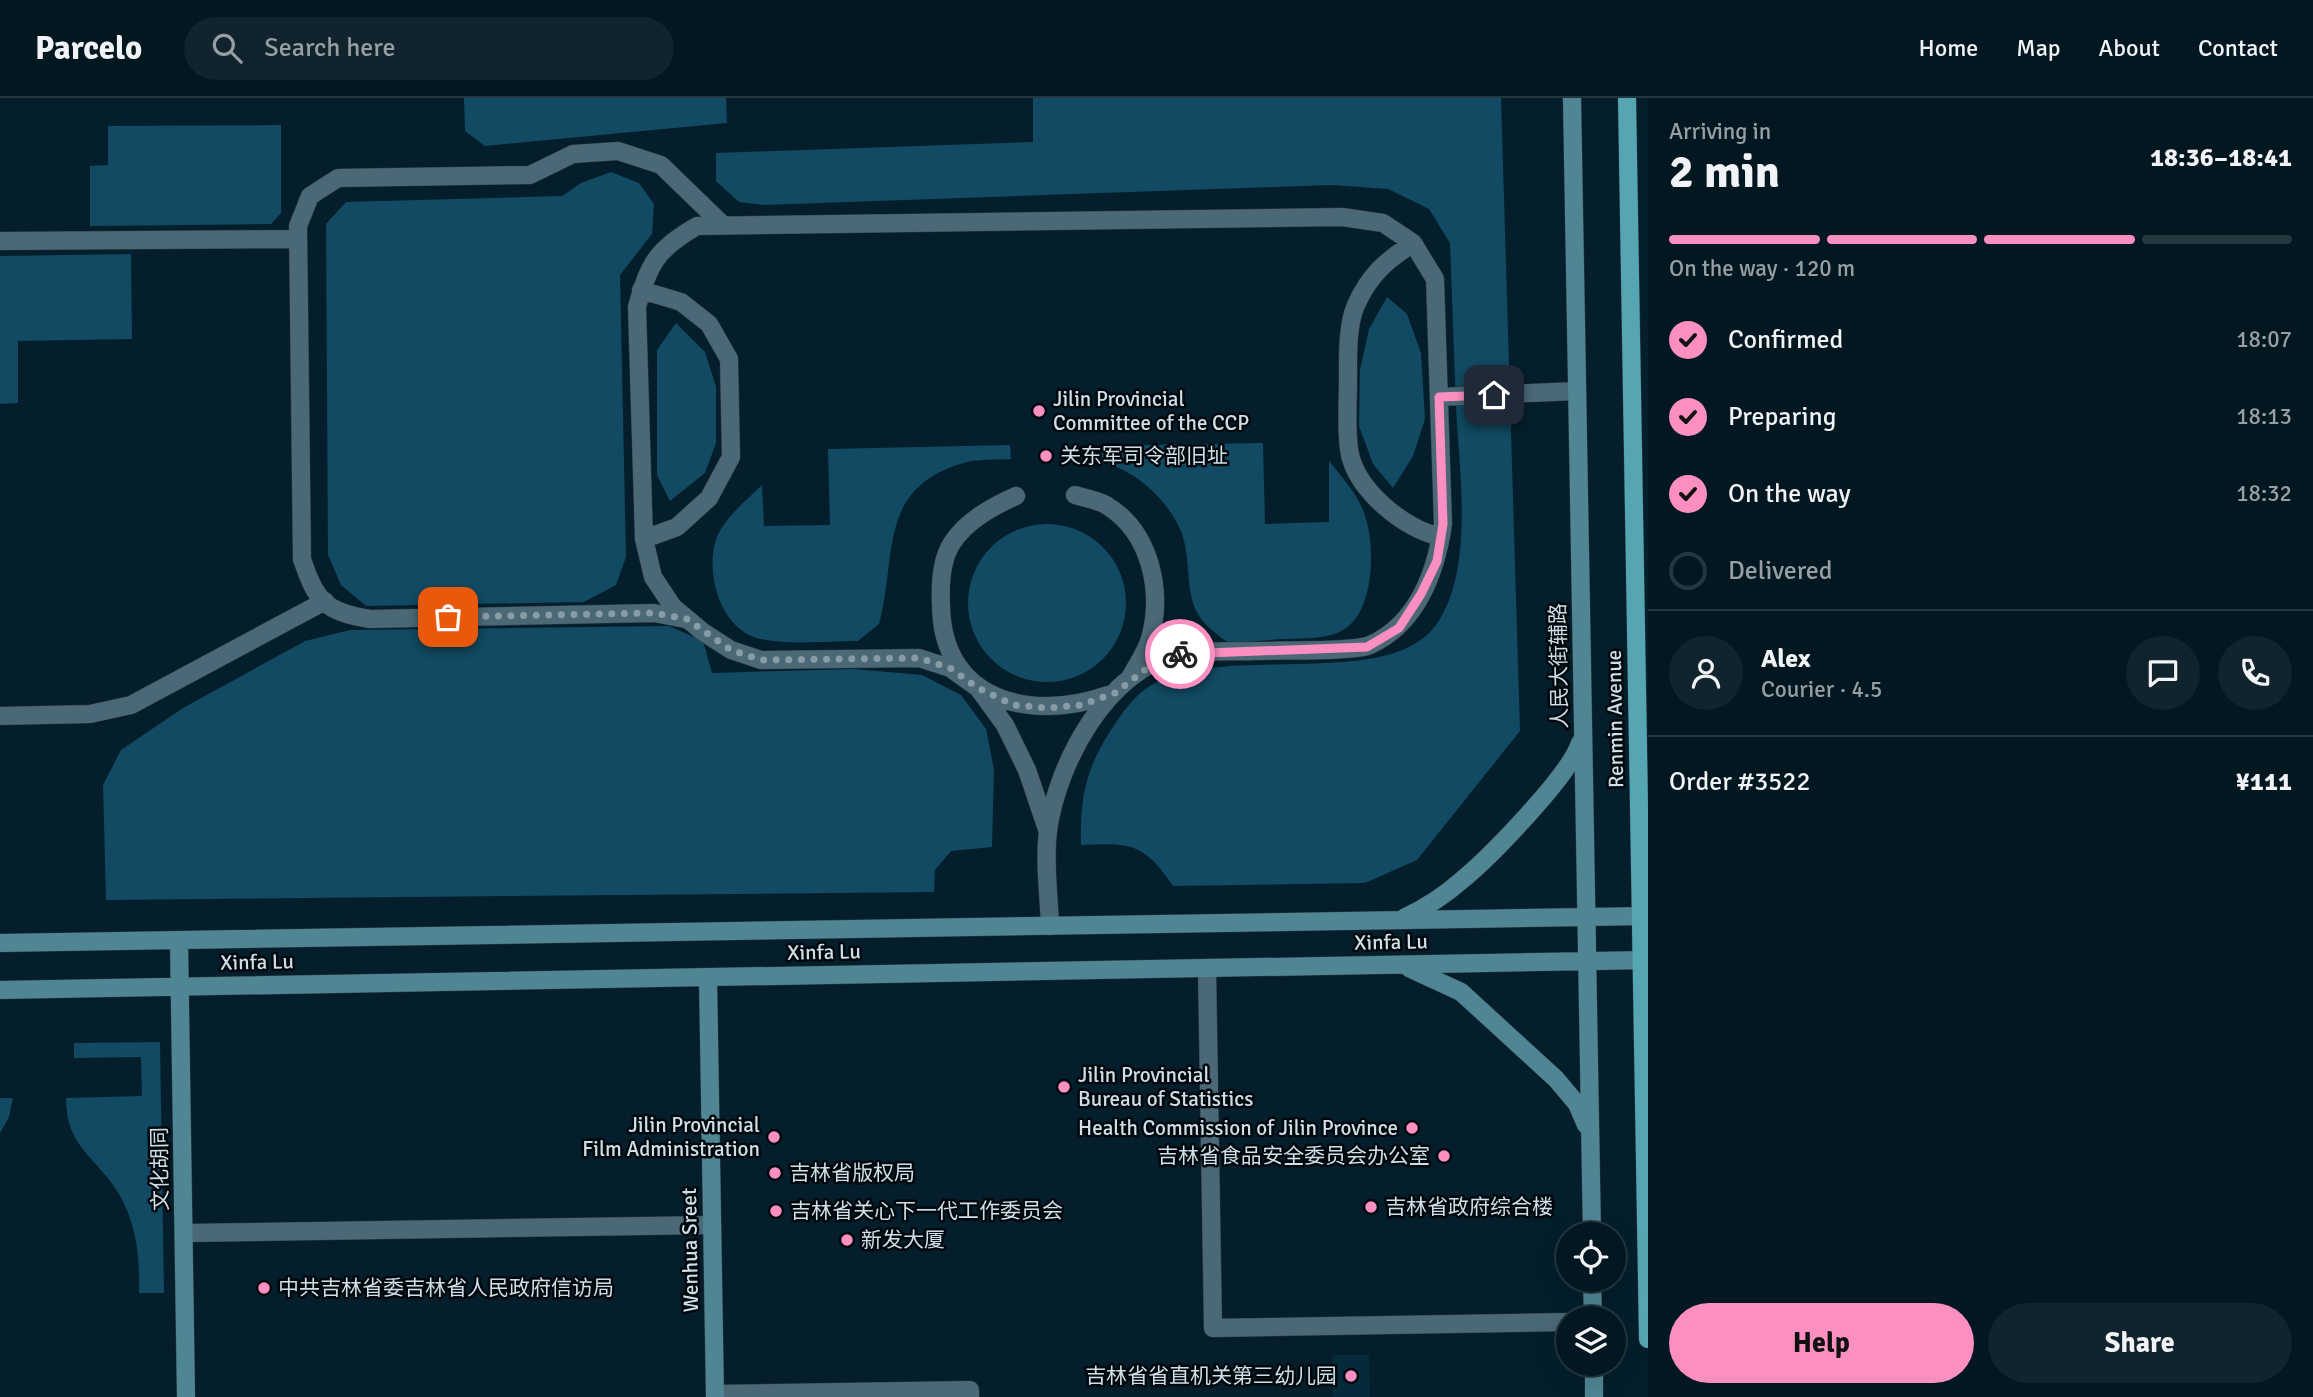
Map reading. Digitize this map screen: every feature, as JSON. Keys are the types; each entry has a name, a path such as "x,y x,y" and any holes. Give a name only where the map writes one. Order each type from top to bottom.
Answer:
{"main road":[{"name":"人民大街辅路","path":"1572,98 1592,1222"},
{"name":"Renmin Avenue","path":"1627,98 1645,960 1648,1339"},
{"path":"1400,920 1427,907 1463,880 1565,772 1576,756 1583,733"},
{"name":"Xinfa Lu","path":"0,943 1644,916"},
{"name":"文化胡同","path":"179,940 187,1397"},
{"name":"Xinfa Lu","path":"0,990 1645,960"},
{"path":"1399,964 1431,976 1461,992 1556,1079 1577,1104 1590,1133"},
{"name":"Wenhua Sreet","path":"708,977 715,1395"},
{"path":"1594,1376 1594,1397"}],"lane":[{"path":"687,619 654,613 370,619 343,615 313,592 302,559 298,226 310,196 338,178 530,176 573,154 618,151 661,165 724,226"},
{"path":"1050,926 1048,832 1063,774 1080,736 1103,703 1146,669 1179,654 1367,647 1399,628 1421,594 1437,561 1441,537 1439,397 1435,279 1413,243 1382,223 1342,217 697,226 668,243 646,273 637,307 644,539 653,577 673,607 731,650 761,660 919,658 950,668 978,688 1014,705 1047,708 1081,705 1121,688 1150,641 1157,600 1151,561 1129,525 1105,504 1075,495"},
{"path":"0,241 298,239"},
{"path":"1413,243 1382,264 1355,307 1348,358 1349,452 1363,479 1391,515 1422,533 1441,537"},
{"path":"641,290 681,302 709,324 729,359 731,457 709,498 677,527 644,539"},
{"path":"1439,397 1577,391"},
{"path":"1016,496 982,512 952,543 940,580 941,619 950,652 1005,725 1048,832"},
{"path":"0,716 90,714 131,705 325,601"},
{"path":"1207,968 1213,1328 1556,1322"},
{"path":"184,1233 712,1225"},
{"path":"715,1395 970,1390 970,1397"}],"shaded area":[{"path":"464,98 726,98 727,123 485,146 465,131"},
{"path":"1033,98 1501,98 1520,731 1417,860 1365,883 1173,886 1153,861 1135,849 1112,845 1081,845 1081,828 1086,785 1102,744 1135,698 1153,684 1184,672 1222,667 1345,662 1382,656 1413,645 1436,625 1448,602 1456,577 1462,519 1450,243 1429,209 1388,189 1331,185 764,205 739,202 716,181 716,153 1033,142"},
{"path":"281,125 281,213 271,224 90,226 90,166 108,165 108,126"},
{"path":"611,172 639,183 654,204 652,234 620,275 626,557 616,585 584,602 366,606 341,585 328,555 326,224 346,202 562,196 581,183"},
{"path":"131,254 132,339 18,341 18,403 0,404 0,256"},
{"path":"1387,297 1407,314 1421,353 1425,419 1413,456 1393,488 1373,464 1359,426 1360,370 1369,329"},
{"path":"676,323 705,352 716,387 716,443 705,473 670,501 657,475 657,350"},
{"path":"1263,443 1265,524 1329,522 1329,461 1360,503 1369,531 1370,577 1362,607 1355,619 1339,632 1307,638 1238,642 1224,640 1203,621 1196,610 1182,534 1167,507 1144,483 1116,466 1086,461 1086,446"},
{"path":"1010,445 1011,459 967,462 938,473 918,488 904,506 891,548 879,624 858,641 796,642 761,639 736,626 727,614 715,587 715,543 728,519 762,485 764,526 830,525 828,449"},
{"path":"1047,524 1077,530 1103,547 1120,573 1126,603 1120,633 1103,659 1077,676 1047,682 1017,676 991,659 974,633 968,603 974,573 991,547 1017,530"},
{"path":"669,626 703,641 712,673 854,669 922,675 961,695 986,729 994,770 992,847 951,851 935,870 934,892 106,900 103,785 121,750 183,708 305,641 350,630"},
{"path":"160,1042 164,1293 139,1293 138,1255 130,1218 119,1194 71,1129 66,1098 142,1096 141,1057 74,1058 74,1043"},
{"path":"0,1098 13,1098 9,1117 0,1133"},
{"name":"吉林省省直机关第三幼儿园","path":"1332,1355 1369,1355 1370,1397 1333,1397"}],"way so far":[{"path":"448,617 654,613 687,619 731,650 761,660 919,658 950,668 978,688 1014,705 1047,708 1081,705 1115,693 1146,669 1180,654"}],"place":[{"name":"Jilin Provincial Committee of the CCP","path":"1039,411"},
{"name":"关东军司令部旧址","path":"1046,456"},
{"name":"Jilin Provincial Bureau of Statistics","path":"1064,1087"},
{"name":"Health Commission of Jilin Province","path":"1412,1128"},
{"name":"Jilin Provincial Film Administration","path":"774,1137"},
{"name":"吉林省食品安全委员会办公室","path":"1444,1156"},
{"name":"吉林省版权局","path":"775,1173"},
{"name":"吉林省政府综合楼","path":"1371,1207"},
{"name":"吉林省关心下一代工作委员会","path":"776,1211"},
{"name":"新发大厦","path":"847,1240"},
{"name":"中共吉林省委吉林省人民政府信访局","path":"264,1288"},
{"name":"吉林省省直机关第三幼儿园","path":"1351,1376"}],"route":[{"path":"1180,654 1367,647 1399,628 1421,594 1437,561 1443,524 1439,397 1494,395"}]}
